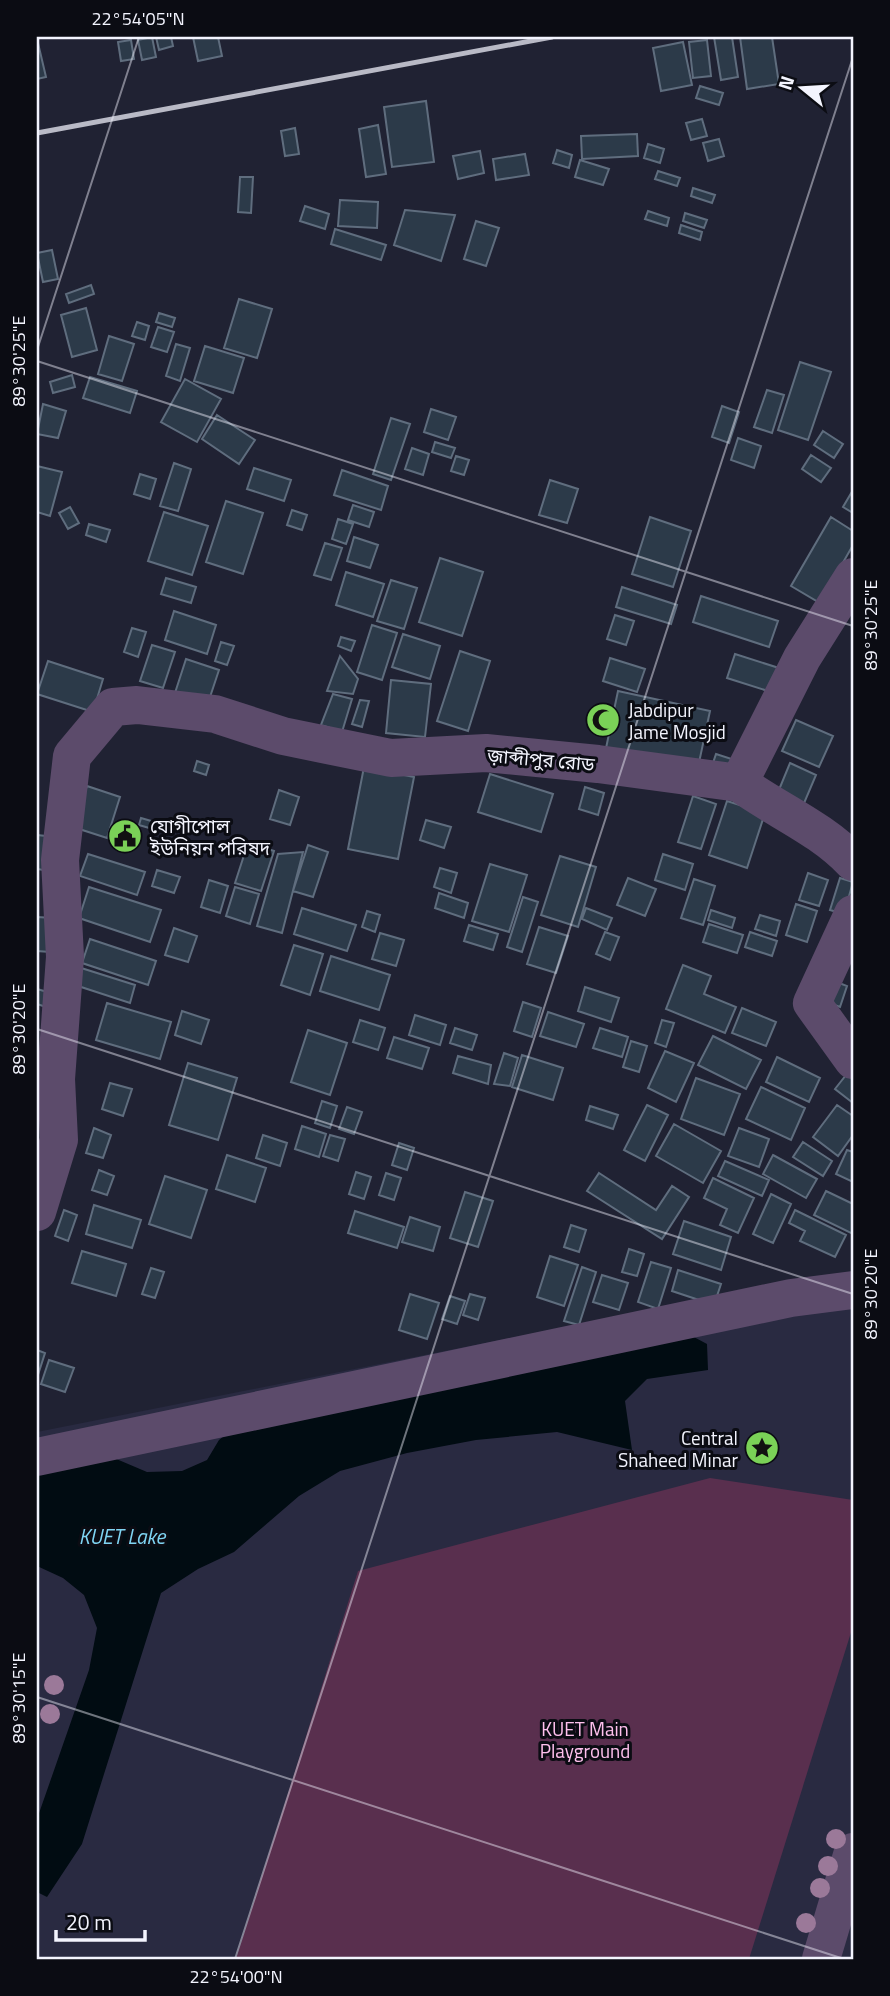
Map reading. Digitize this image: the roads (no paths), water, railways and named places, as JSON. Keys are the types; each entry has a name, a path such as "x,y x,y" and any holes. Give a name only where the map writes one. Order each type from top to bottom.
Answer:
{"street":[{"path":"853,577 802,658 739,783 790,814 844,852 853,862"},
{"name":"জ়াব্দীপুর রোড","path":"37,1212 59,1140 56,1079 65,957 60,860 72,756 113,707 137,705 215,713 283,736 391,758 486,753 598,764 739,783"},
{"path":"853,914 812,1003 853,1060"},
{"path":"37,1457 791,1298 853,1290"},
{"path":"821,1959 853,1852"}],"water":[{"name":"KUET Lake","path":"692,1336 707,1344 708,1370 647,1379 625,1401 632,1450 557,1432 476,1440 407,1453 340,1471 299,1496 234,1552 198,1569 161,1593 82,1844 47,1897 37,1892 37,1819 89,1670 97,1628 84,1595 63,1578 37,1566 37,1469 114,1458 147,1472 182,1471 207,1460 219,1440 236,1426"}],"railway":[{"path":"37,133 552,37"}],"place":[{"name":"Jabdipur Jame Mosjid","path":"603,720"},
{"name":"যোগীপোল ইউনিয়ন পরিষদ","path":"125,836"},
{"name":"Central Shaheed Minar","path":"762,1448"}],"park label":[{"name":"KUET Main Playground","path":"585,1739"}]}
